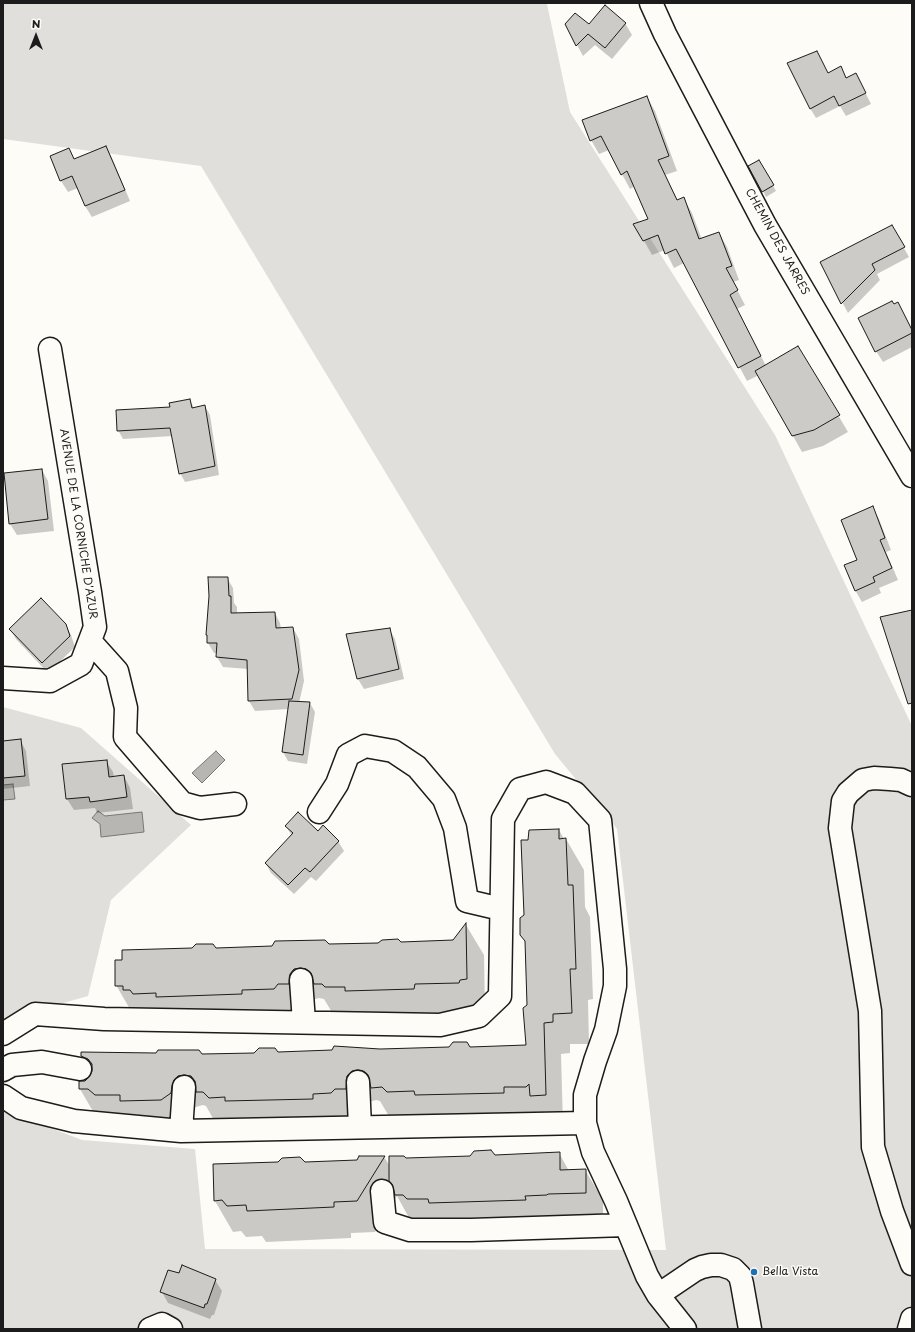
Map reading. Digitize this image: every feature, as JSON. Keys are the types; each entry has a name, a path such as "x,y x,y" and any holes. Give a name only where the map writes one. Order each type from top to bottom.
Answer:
{"street":[{"name":"CHEMIN DES JARRES","path":"651,3 665,34 765,225 912,476"},
{"name":"AVENUE DE LA CORNICHE D'AZUR","path":"3,678 50,681 81,664 94,627 90,592 50,349"},
{"path":"90,641 117,671 126,708 125,737 182,803 200,808 235,804"},
{"path":"319,812 337,784 348,755 365,746 393,752 417,767 444,799 455,828 467,901 501,909"},
{"path":"912,785 901,780 874,778 863,780 851,790 843,801 840,828 870,1011 873,1147 892,1211 912,1264"},
{"path":"3,1034 35,1014 104,1019 440,1025 479,1016 500,996 503,819 520,789 546,782 574,793 600,820 615,968 615,986 606,1030 585,1096 585,1123 593,1152 648,1276 658,1296 685,1329"},
{"path":"301,980 304,1022"},
{"path":"3,1070 12,1065 42,1062 80,1069"},
{"path":"358,1082 360,1127"},
{"path":"181,1131 184,1087"},
{"path":"3,1096 21,1108 74,1121 181,1131 585,1123"},
{"path":"382,1191 385,1222 410,1230 471,1230 626,1225"},
{"path":"658,1296 694,1270 702,1267 721,1265 733,1269 740,1276 750,1329"},
{"path":"909,1329 912,1319"},
{"path":"150,1329 162,1324 171,1329"}],"shaded area":[{"path":"3,3 548,3 570,112 775,435 912,726 912,1329 3,1329 3,1110 82,1140 195,1149 205,1249 666,1250 617,829 555,754 201,166 3,139"},
{"path":"3,707 81,728 191,825 111,900 88,996 3,1020"},
{"path":"216,751 225,760 202,783 192,773"},
{"path":"13,784 15,799 3,800 3,785"},
{"path":"98,811 105,816 142,812 144,832 101,837 100,824 92,818"}],"building":[{"path":"605,5 626,23 605,48 588,34 576,46 565,24 575,13 589,24"},
{"path":"817,51 828,73 841,66 846,78 856,73 866,93 839,106 834,96 810,109 787,63"},
{"path":"647,96 669,156 658,160 677,200 684,197 699,239 719,232 732,266 726,268 738,290 730,295 761,356 738,368 676,249 665,254 658,235 643,241 633,224 648,219 627,171 621,175 601,136 590,141 582,120"},
{"path":"106,146 125,190 85,206 72,176 60,181 50,156 69,148 74,159"},
{"path":"759,160 774,185 762,192 748,166"},
{"path":"892,225 905,247 872,264 875,270 841,304 820,262"},
{"path":"892,301 894,304 898,302 912,330 912,333 875,352 858,318"},
{"path":"798,346 840,415 814,430 792,436 755,371"},
{"path":"190,399 192,408 205,405 215,466 179,474 170,428 117,431 116,410 170,407 169,403"},
{"path":"42,469 48,519 9,524 4,473"},
{"path":"873,506 885,538 880,540 892,568 873,577 875,582 855,591 844,565 857,560 841,520"},
{"path":"208,577 228,577 229,596 231,596 231,613 275,612 276,628 293,627 299,670 292,699 248,701 247,660 216,657 217,643 207,643 206,635 209,596"},
{"path":"41,598 66,624 70,636 42,663 9,629"},
{"path":"912,610 912,703 908,704 880,617"},
{"path":"390,628 399,669 357,679 346,634"},
{"path":"289,701 310,702 303,755 282,752"},
{"path":"21,739 25,776 3,778 3,741"},
{"path":"107,760 109,777 124,775 127,797 90,802 89,797 66,799 62,764"},
{"path":"298,812 318,831 323,825 339,841 310,872 305,868 288,885 265,863 293,833 285,826"},
{"path":"559,829 559,839 566,838 568,885 573,885 576,969 570,969 572,1013 553,1014 553,1022 544,1023 546,1095 530,1096 529,1084 526,1087 504,1087 504,1093 415,1095 414,1091 387,1092 382,1087 371,1088 368,1075 363,1071 358,1070 352,1071 347,1076 346,1089 335,1089 331,1093 313,1094 313,1099 225,1101 225,1097 209,1098 203,1092 196,1092 195,1081 191,1076 184,1075 178,1076 174,1080 171,1093 161,1100 120,1101 120,1095 95,1095 88,1089 79,1089 79,1081 85,1081 92,1071 92,1064 88,1059 81,1056 81,1052 156,1053 158,1050 199,1050 202,1054 254,1053 259,1048 275,1048 278,1052 332,1050 334,1046 380,1049 449,1047 453,1042 467,1042 470,1047 526,1045 523,1008 527,1005 525,941 520,935 520,918 524,915 521,840 528,840 529,830"},
{"path":"466,923 467,979 460,980 459,983 415,984 414,989 345,991 345,987 325,987 322,984 314,984 311,973 306,969 300,968 294,969 290,974 289,984 278,984 274,989 242,990 242,994 156,997 156,993 133,994 130,990 123,990 123,986 115,986 115,960 122,960 122,950 192,948 196,944 213,944 216,948 272,946 275,941 325,940 329,944 378,943 382,940 398,939 401,942 453,940"},
{"path":"491,1150 495,1155 560,1152 560,1170 586,1169 586,1193 525,1196 526,1200 429,1203 428,1199 407,1199 403,1195 395,1195 392,1184 389,1181 389,1156 404,1156 406,1158 470,1156 474,1151"},
{"path":"359,1156 385,1156 357,1201 334,1202 334,1207 247,1211 246,1205 227,1206 222,1200 214,1201 213,1164 278,1162 282,1158 300,1157 305,1162 357,1160"},
{"path":"182,1265 216,1279 207,1304 205,1304 204,1308 160,1292 168,1270 179,1273"}],"place":[{"name":"Bella Vista","path":"754,1272"}]}
